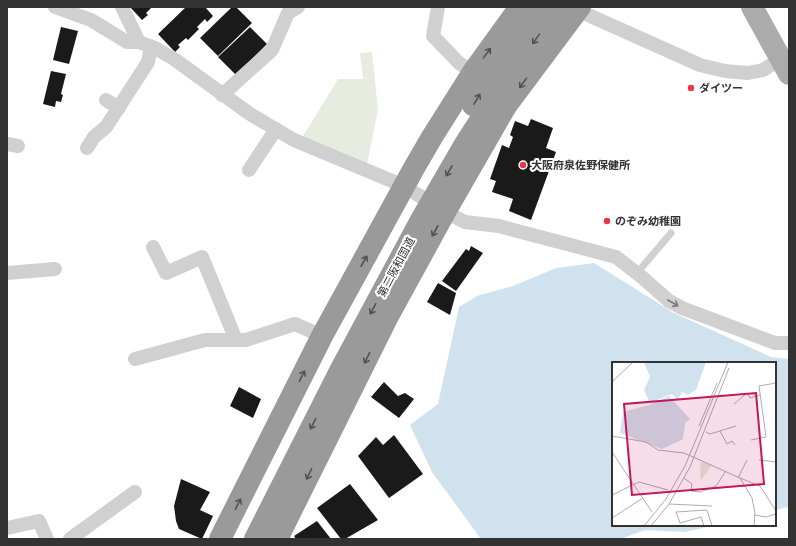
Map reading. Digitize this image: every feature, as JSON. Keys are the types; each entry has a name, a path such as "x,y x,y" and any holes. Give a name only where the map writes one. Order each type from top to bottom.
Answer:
{"highway":[{"path":"220,539 322,336 404,186 432,137 473,72 520,7"},
{"name":"第二阪和国道","path":"238,539 410,208 492,74 539,7"},
{"path":"277,539 387,318 445,212 506,106 572,8"},
{"name":"第二阪和国道","path":"254,539 340,371 420,220 465,144 486,112 572,8"}],"main road":[{"path":"752,7 786,63"}],"street":[{"path":"55,7 91,20 127,42 145,45 174,59 250,114 294,140 404,186 445,212 466,222 499,226 616,257 669,301 682,308 775,343 789,343"},
{"path":"87,148 94,137 106,127 148,62 145,45 122,7"},
{"path":"222,95 272,50 288,13 298,7"},
{"path":"438,7 433,36 459,63 473,72"},
{"path":"572,8 700,65 725,71 748,73 786,63"},
{"path":"106,100 119,108"},
{"path":"248,170 276,129"},
{"path":"153,247 166,273 202,257 236,340"},
{"path":"7,273 55,269"},
{"path":"135,359 205,340 246,340 295,324 322,336"},
{"path":"70,539 135,492"},
{"path":"7,528 40,521 47,539"}],"lane":[{"path":"640,276 671,233"}],"shaded area":[{"path":"372,52 378,110 367,164 302,138 338,79 363,79 360,53"}],"water":[{"path":"594,263 674,313 771,357 789,359 789,507 776,510 776,362 612,362 612,526 711,526 685,532 645,530 620,539 481,539 432,472 410,425 438,404 459,307 477,296 513,286 556,268"}],"building":[{"path":"130,7 152,7 146,13 148,15 142,20"},
{"path":"186,7 205,7 213,16 207,22 205,19 197,27 199,29 188,40 186,38 178,45 180,47 175,52 158,34"},
{"path":"232,7 236,7 252,23 218,56 200,38"},
{"path":"61,27 78,31 69,64 53,60"},
{"path":"250,27 267,44 236,75 218,57"},
{"path":"51,71 66,74 61,94 63,95 61,102 56,101 55,107 43,104"},
{"name":"大阪府泉佐野保健所","path":"531,119 553,128 546,148 556,152 531,220 509,211 513,199 492,192 496,181 490,179 502,145 509,148 513,137 510,135 515,121 528,126"},
{"path":"471,246 483,253 456,291 442,281 466,249 469,251"},
{"path":"438,283 456,293 450,315 427,302"},
{"path":"384,382 398,396 405,393 414,399 399,418 371,397"},
{"path":"239,387 261,399 253,418 230,406"},
{"path":"394,435 423,474 389,498 358,456 376,437 383,445"},
{"path":"181,479 210,492 200,510 213,516 202,539 179,529 176,521 174,506"},
{"path":"350,484 378,520 345,539 341,539 317,508"},
{"path":"317,521 331,539 296,539 294,536"}],"place":[{"name":"ダイツー","path":"691,88"},
{"name":"大阪府泉佐野保健所","path":"523,165"},
{"name":"のぞみ幼稚園","path":"607,221"}]}
